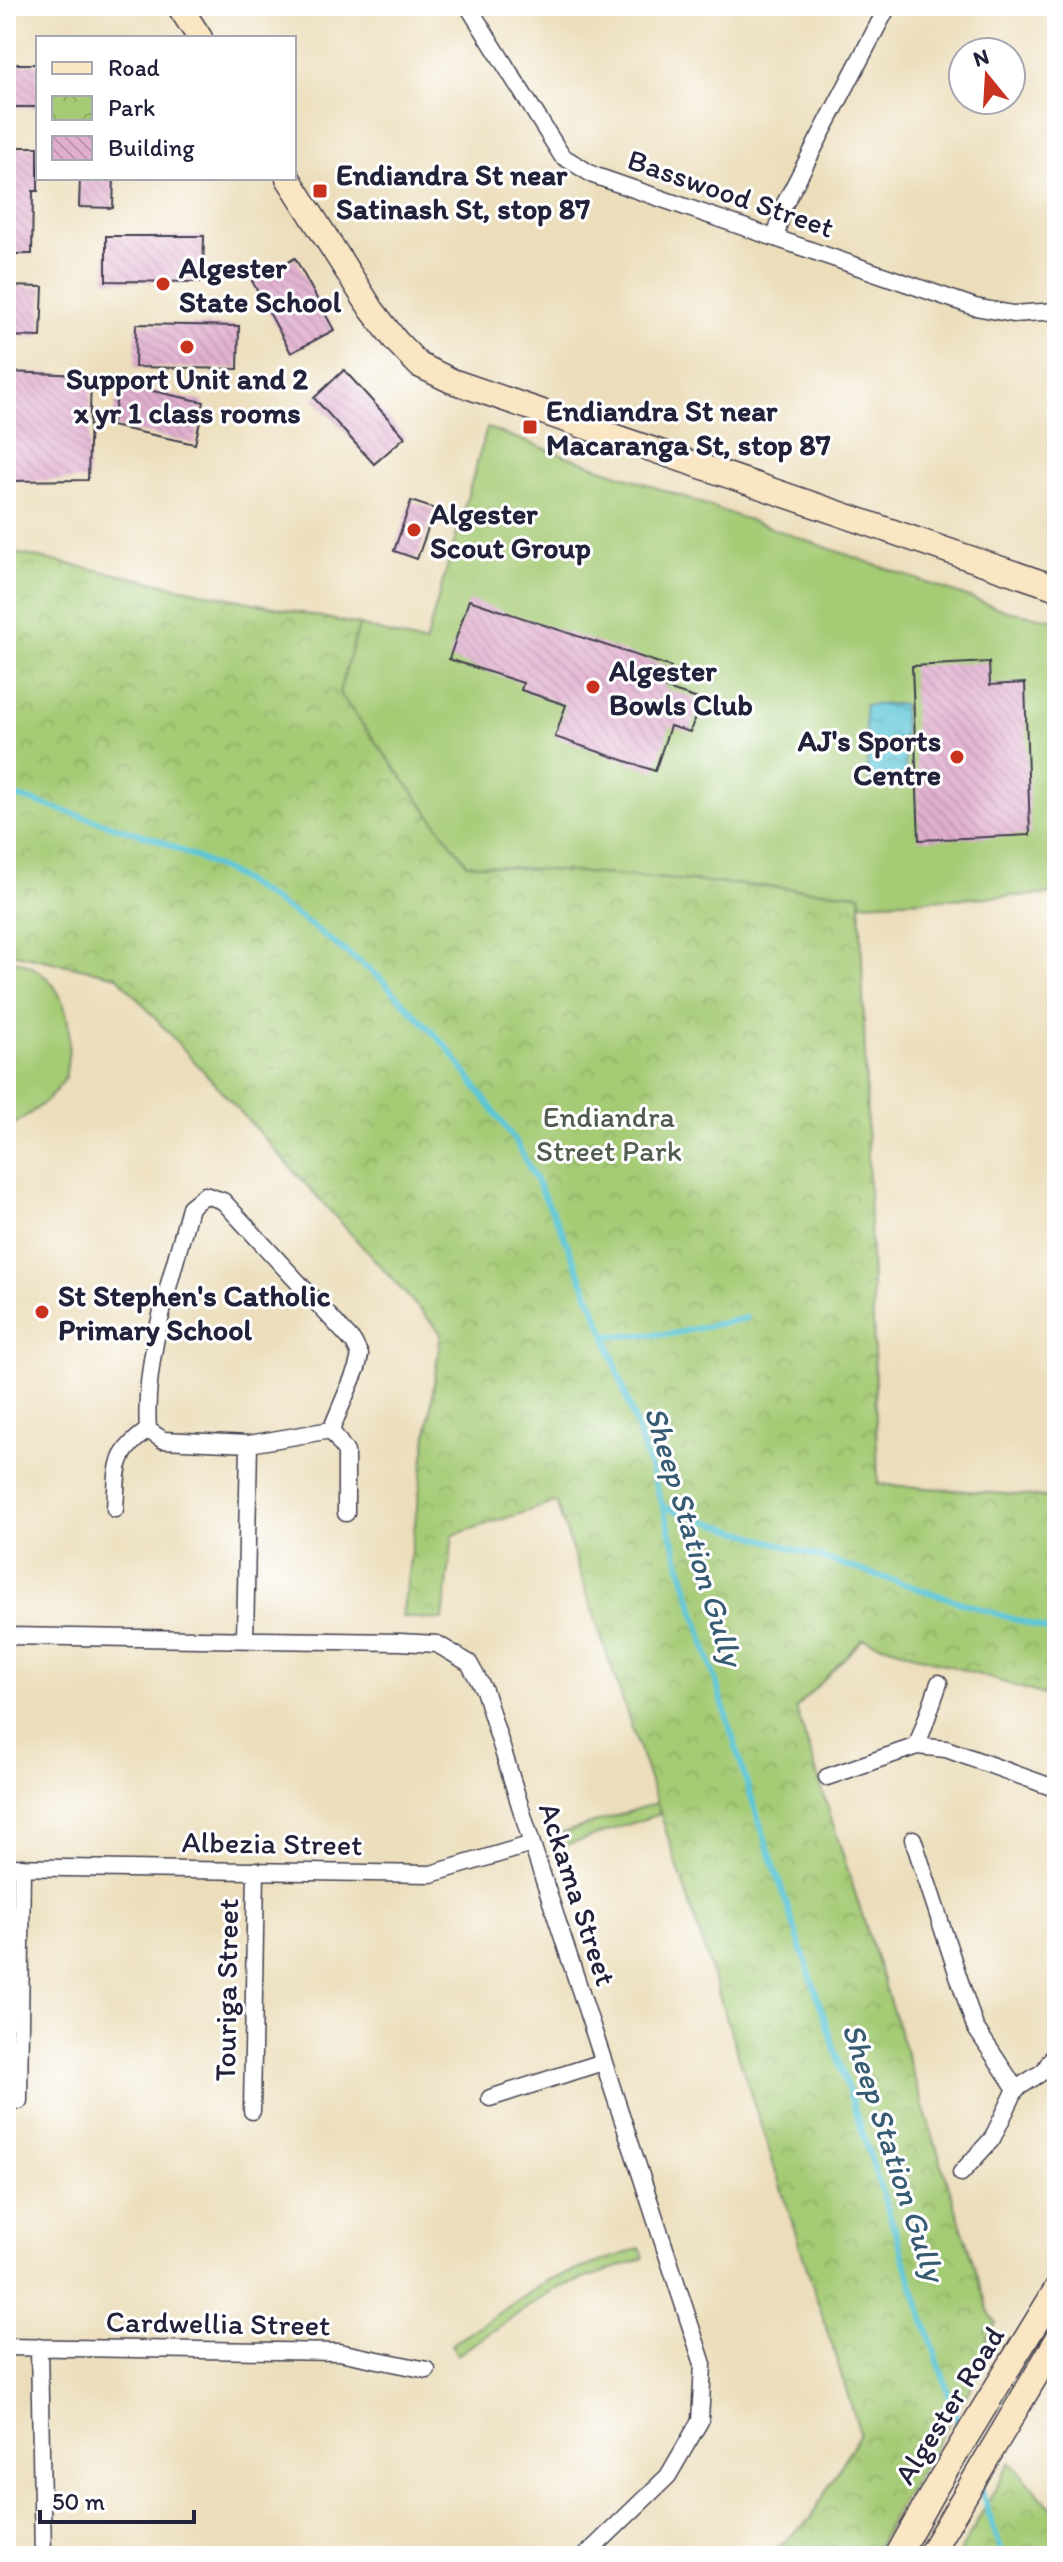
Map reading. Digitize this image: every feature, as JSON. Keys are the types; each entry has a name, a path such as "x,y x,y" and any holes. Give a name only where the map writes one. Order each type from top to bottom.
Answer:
{"street":[{"path":"179,6 199,36"},
{"name":"Basswood Street","path":"468,6 562,156 593,175 975,307 1013,314 1057,311"},
{"path":"776,237 783,207 888,6"},
{"path":"289,180 372,310 419,365 452,381 1057,588"},
{"path":"148,1430 146,1410 151,1363 190,1207 205,1195 223,1201 354,1343 360,1355 357,1368 331,1430"},
{"path":"148,1430 163,1440 249,1444 331,1430"},
{"path":"115,1509 119,1460 129,1444 148,1430"},
{"path":"331,1430 346,1452 346,1513"},
{"path":"245,1639 249,1444"},
{"name":"Ackama Street","path":"6,1636 437,1644 469,1663 484,1690 703,2364 700,2421 668,2476 585,2556"},
{"path":"917,1746 939,1683"},
{"path":"827,1777 917,1746 946,1749 1057,1789"},
{"path":"913,1839 975,2027 1016,2089"},
{"name":"Albezia Street","path":"14,1867 431,1874 532,1844"},
{"path":"14,1867 19,2101"},
{"name":"Touriga Street","path":"252,2111 256,1870"},
{"path":"961,2173 992,2139 1016,2089 1044,2071 1057,2050"},
{"path":"490,2098 603,2062"},
{"name":"Algester Road","path":"897,2556 1057,2288"},
{"path":"1027,2339 1055,2349"},
{"name":"Cardwellia Street","path":"6,2347 339,2352 427,2370"},
{"path":"39,2347 43,2556"},
{"name":"Algester Road","path":"929,2556 997,2438 1055,2349"}],"green space":[{"path":"487,428 1007,611 1057,620 1057,894 861,903 860,894 467,864 338,693 359,625 425,644"},
{"name":"Endiandra Street Park","path":"6,551 359,625 339,693 467,864 860,894 878,1484 1057,1498 1057,1699 863,1639 796,1708 989,2312 996,2323 987,2336 988,2351 984,2365 873,2556 768,2556 810,2519 860,2433 657,1803 556,1502 453,1535 443,1620 402,1617 441,1333 117,976 6,952"},
{"path":"6,958 24,963 50,981 64,1007 69,1039 63,1081 45,1102 6,1129"},
{"path":"657,1803 660,1814 563,1846 559,1834"},
{"path":"640,2248 644,2258 553,2290 457,2355 451,2345 548,2280"},
{"path":"1010,2462 1057,2514 1057,2556 958,2556"}],"water":[{"path":"903,704 906,778 868,780 865,705"}],"building":[{"path":"6,64 36,64 36,107 6,107"},
{"path":"6,147 36,147 38,191 33,191 32,254 6,254"},
{"path":"80,180 114,180 113,208 79,207"},
{"path":"106,236 204,236 203,282 106,281"},
{"path":"295,258 334,330 291,353 252,281"},
{"path":"6,286 43,287 41,337 6,336"},
{"name":"Support Unit and 2 x yr 1 class rooms","path":"136,324 239,326 238,369 135,367"},
{"path":"344,370 405,437 374,464 314,398"},
{"path":"6,372 91,377 88,480 6,481"},
{"path":"120,384 204,402 195,444 111,426"},
{"name":"Algester Scout Group","path":"411,501 435,509 417,559 394,551"},
{"name":"Algester Bowls Club","path":"469,600 671,667 664,688 701,700 690,732 670,726 655,771 555,737 566,705 521,690 523,683 449,659"},
{"path":"989,662 990,685 1025,683 1030,835 919,840 912,666"}],"waterway":[{"name":"Sheep Station Gully","path":"6,793 156,839 230,873 304,920 380,978 447,1047 516,1142 560,1227 606,1336 663,1507 747,1784 961,2431"},
{"path":"606,1336 671,1334 746,1318"},
{"path":"663,1507 1057,1633"},
{"name":"Sheep Station Gully","path":"979,2484 1003,2556"}],"place":[{"name":"Endiandra St near Satinash St, stop 87","path":"320,191"},
{"name":"Algester State School","path":"163,284"},
{"name":"Support Unit and 2 x yr 1 class rooms","path":"187,347"},
{"name":"Endiandra St near Macaranga St, stop 87","path":"530,427"},
{"name":"Algester Scout Group","path":"414,530"},
{"name":"Algester Bowls Club","path":"593,687"},
{"name":"AJ's Sports Centre","path":"957,757"},
{"name":"St Stephen's Catholic Primary School","path":"42,1312"}]}
